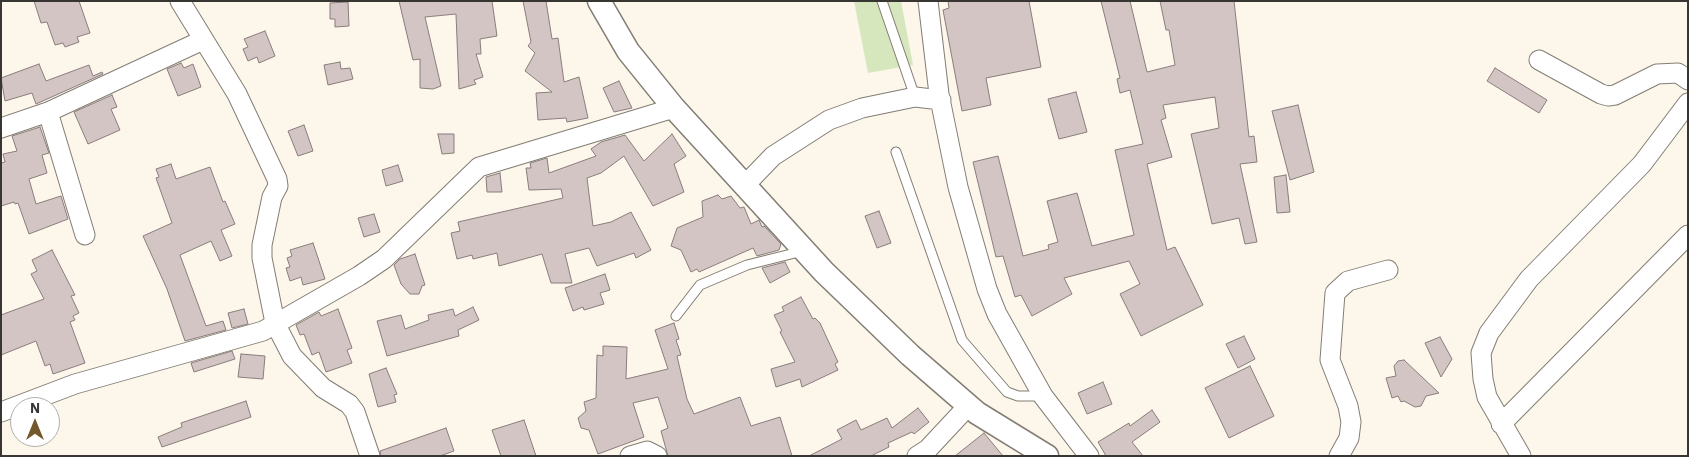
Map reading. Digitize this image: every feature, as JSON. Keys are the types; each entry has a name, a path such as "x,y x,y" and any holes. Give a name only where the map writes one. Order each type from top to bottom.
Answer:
{"street":[{"path":"180,1 238,94 277,179 278,186 272,197 262,245 262,258 275,323 298,362 323,388 349,404 355,412 370,456"},
{"path":"599,1 628,51 674,108 746,184 803,251 910,354 977,413 1047,456"},
{"path":"928,1 941,100 958,187 987,289 997,314 1042,396 1089,456"},
{"path":"1,128 48,112 203,40"},
{"path":"1539,60 1608,96 1615,95 1657,74 1678,73 1688,80"},
{"path":"746,184 773,156 829,120 862,108 916,97 941,100"},
{"path":"1520,456 1487,397 1483,379 1481,353 1489,333 1529,279 1642,164 1688,103"},
{"path":"1,412 75,384 263,332 275,323 359,276 384,259 479,168 674,108"},
{"path":"48,112 85,235"},
{"path":"1501,424 1688,235"},
{"path":"1339,456 1349,438 1351,422 1348,406 1330,360 1335,293 1348,281 1388,270"},
{"path":"917,456 928,449 968,405"},
{"path":"630,456 647,451 657,456"}],"lane":[{"path":"882,1 916,97"},
{"path":"896,152 962,340 1007,392 1018,396 1042,396"},
{"path":"676,316 700,285 747,265 803,251"}],"green space":[{"path":"854,1 901,1 913,65 868,73"}],"building":[{"path":"34,1 79,1 90,33 77,37 79,42 65,47 63,43 55,45 47,22 41,23"},
{"path":"399,1 492,1 497,36 480,39 481,54 476,54 483,77 474,80 476,84 459,89 456,14 425,17 441,86 433,89 420,88 420,59 413,60"},
{"path":"523,1 546,1 552,39 558,38 564,82 579,77 588,118 567,122 566,118 538,120 536,93 552,92 525,71 535,53 528,46 531,42"},
{"path":"948,1 1029,1 1041,67 986,78 991,105 962,111 943,10 949,8"},
{"path":"1101,1 1130,1 1147,72 1175,65 1169,30 1166,30 1160,1 1234,1 1249,137 1254,136 1257,162 1240,164 1257,242 1245,244 1239,218 1212,224 1191,134 1219,128 1215,97 1163,105 1166,118 1161,120 1172,157 1147,164 1167,250 1175,247 1203,305 1141,336 1120,294 1140,284 1129,261 1064,278 1072,294 1032,316 1021,295 1015,297 1003,256 996,257 973,162 998,156 1023,256 1049,249 1048,245 1058,242 1047,201 1077,193 1092,246 1134,235 1115,150 1143,144 1130,90 1120,93 1117,79 1120,78"},
{"path":"348,2 349,26 335,27 335,19 330,19 330,3"},
{"path":"265,31 275,56 259,63 257,57 248,61 243,49 248,47 244,39"},
{"path":"340,62 341,69 350,68 353,79 328,85 324,65"},
{"path":"181,63 184,68 193,64 201,87 178,96 167,69"},
{"path":"39,64 46,81 89,65 93,76 102,72 103,74 36,104 32,93 5,101 1,78"},
{"path":"1495,68 1547,100 1539,113 1487,81"},
{"path":"619,81 632,108 614,112 603,88"},
{"path":"1076,92 1087,132 1059,139 1048,99"},
{"path":"112,95 117,107 111,109 120,130 88,144 74,112"},
{"path":"1298,105 1314,172 1290,180 1272,111"},
{"path":"304,125 313,151 298,156 288,131"},
{"path":"40,127 49,153 42,155 47,173 29,179 36,204 61,196 68,219 29,234 18,203 15,204 14,202 1,206 1,163 5,162 3,154 17,151 12,136"},
{"path":"438,134 454,134 454,153 442,154"},
{"path":"672,134 686,156 674,164 684,192 653,206 624,156 601,173 587,178 593,226 611,222 631,212 651,250 636,258 634,253 597,266 589,248 565,254 572,283 551,283 542,254 499,266 497,253 473,259 472,255 457,259 451,233 460,231 458,222 563,198 561,189 529,190 526,168 531,168 530,163 547,158 549,173 596,156 591,149 601,142 625,135 644,161"},
{"path":"171,164 176,179 210,167 223,202 225,201 235,224 221,230 232,256 220,261 211,241 180,255 206,326 223,321 226,330 185,341 167,289 143,236 172,223 156,178 159,177 156,169"},
{"path":"398,165 403,181 386,186 382,170"},
{"path":"500,173 502,192 487,192 486,177"},
{"path":"1286,175 1290,212 1277,213 1274,177"},
{"path":"718,195 722,199 731,196 740,208 744,207 751,224 759,220 762,227 764,226 781,244 779,250 757,256 753,248 699,272 697,269 691,272 681,250 671,246 677,228 703,217 702,201"},
{"path":"879,211 891,243 877,248 865,216"},
{"path":"374,214 380,232 364,237 358,218"},
{"path":"313,243 325,279 303,285 301,277 290,281 286,268 290,267 287,258 292,256 290,250"},
{"path":"52,250 75,295 71,296 79,313 73,316 75,320 70,322 85,363 53,374 50,364 45,366 36,341 1,355 1,315 44,299 31,274 37,271 32,260"},
{"path":"415,254 425,285 422,286 419,294 410,294 401,284 394,265 400,259"},
{"path":"785,262 790,272 770,283 762,268"},
{"path":"605,274 610,290 600,293 604,304 584,310 583,307 573,311 565,288"},
{"path":"801,297 813,319 815,318 820,323 838,362 835,364 838,370 802,387 800,379 776,387 771,369 795,362 774,315 784,311 782,307"},
{"path":"473,307 479,320 458,330 459,336 387,356 377,321 401,315 405,329 429,320 428,315 453,309 455,316"},
{"path":"244,309 248,324 232,328 228,313"},
{"path":"338,309 352,348 347,350 352,363 326,372 319,352 312,355 304,334 300,335 296,325 319,312 321,316"},
{"path":"674,323 679,339 676,340 681,355 677,356 687,399 694,414 740,397 751,426 780,417 792,456 668,456 661,431 668,428 658,397 633,403 644,437 598,454 589,430 581,428 578,418 586,411 584,402 596,398 597,355 603,356 603,346 627,347 626,379 668,369 655,330"},
{"path":"1244,336 1255,359 1238,368 1226,344"},
{"path":"1440,337 1452,359 1441,377 1425,343"},
{"path":"232,351 235,359 194,372 191,363"},
{"path":"241,354 265,356 263,379 238,377"},
{"path":"1404,360 1439,393 1426,396 1421,406 1415,407 1404,401 1401,402 1398,396 1392,398 1386,378 1396,376 1394,366 1398,361"},
{"path":"1250,366 1274,416 1229,438 1205,388"},
{"path":"386,368 397,394 394,395 396,402 378,407 369,374"},
{"path":"1103,382 1112,404 1087,414 1078,393"},
{"path":"246,401 251,417 162,447 158,437 182,427 181,423"},
{"path":"918,408 929,422 914,434 912,432 888,443 889,447 871,456 809,456 842,439 837,430 856,420 861,430 887,418 892,428"},
{"path":"1152,410 1160,422 1132,442 1143,456 1106,456 1098,442 1129,423 1130,426"},
{"path":"524,420 536,456 501,456 492,430"},
{"path":"446,428 454,451 440,456 381,456 380,451"},
{"path":"984,433 1003,456 955,456"}]}
